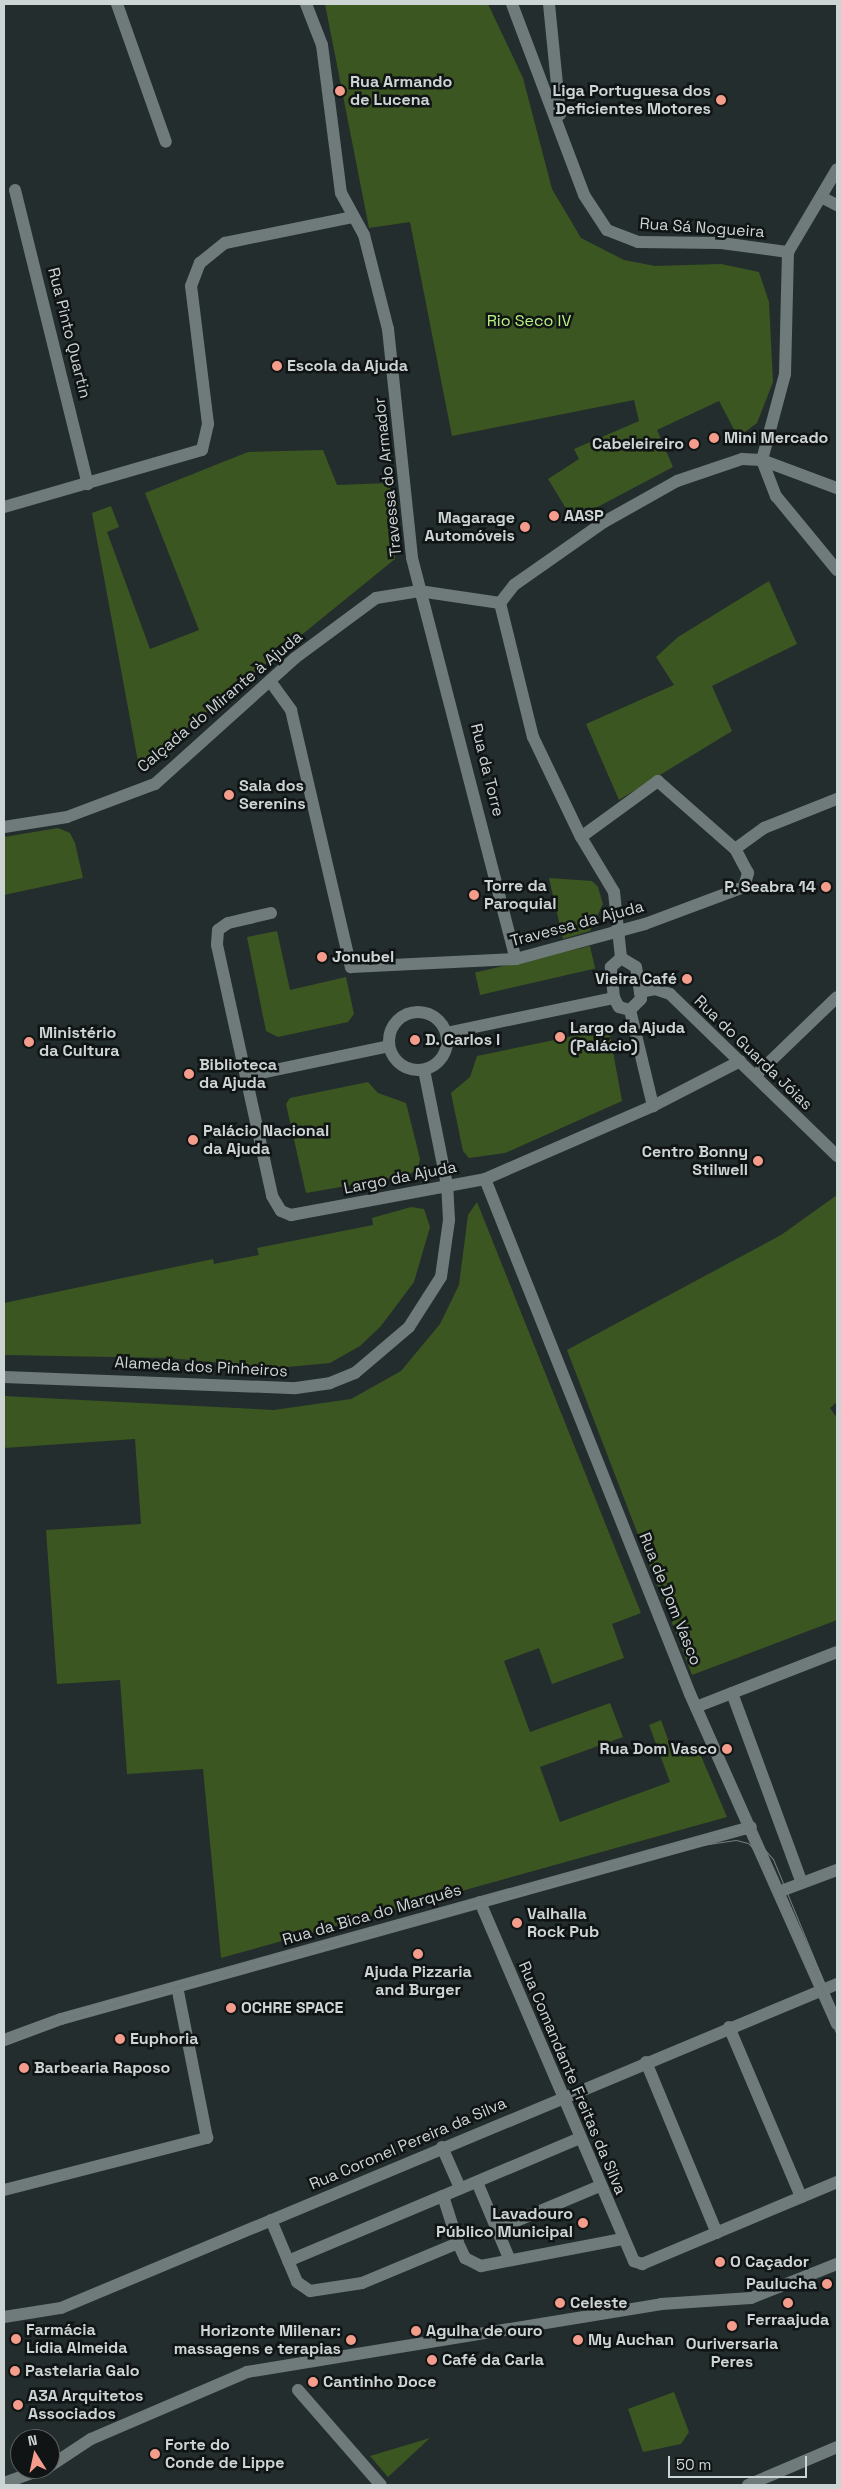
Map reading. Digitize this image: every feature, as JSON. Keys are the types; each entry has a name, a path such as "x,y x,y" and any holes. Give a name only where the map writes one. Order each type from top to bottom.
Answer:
{"street":[{"path":"118,4 166,142"},
{"name":"Travessa do Armador","path":"306,4 322,45 341,193 364,235 392,354 412,558 419,591"},
{"name":"Rua Sá Nogueira","path":"512,4 562,129 584,195 607,230 638,242 721,243 788,252"},
{"name":"Rua Sá Nogueira","path":"548,4 562,129"},
{"path":"837,169 788,252 785,374 762,460 776,496 837,570"},
{"name":"Rua Pinto Quartin","path":"15,190 88,484"},
{"path":"821,197 837,205"},
{"path":"4,508 189,456 207,443 191,286 206,255 225,243 353,217"},
{"path":"630,1010 619,1007 614,998 611,967 621,958 621,932 614,892 582,837 533,737 500,603 514,585 597,527 677,481 742,459 762,460 837,488"},
{"name":"Calçada do Mirante à Ajuda","path":"4,828 67,817 154,784 270,681 365,603 386,594 419,591 500,603"},
{"name":"Rua da Torre","path":"419,591 449,688 516,959"},
{"name":"Travessa da Ajuda","path":"270,681 291,710 351,967 516,959 621,932 744,887 748,873 735,849 658,781 582,837"},
{"path":"735,849 764,828 837,799"},
{"name":"Largo da Ajuda","path":"271,913 228,923 218,930 246,1076 272,1196 281,1211 308,1213 485,1179 653,1106 740,1061"},
{"path":"621,958 634,963 640,992 640,1003 630,1010"},
{"name":"Rua do Guarda Jóias","path":"640,992 655,989 670,994 756,1075 837,1156"},
{"path":"756,1075 837,997"},
{"path":"446,1033 614,998"},
{"path":"630,1010 653,1106"},
{"path":"417,1012 435,1017 446,1033 443,1056 424,1070 398,1062 389,1046 392,1027 417,1012"},
{"path":"246,1076 389,1046"},
{"name":"Alameda dos Pinheiros","path":"4,1377 296,1388 330,1383 356,1373 409,1327 440,1277 449,1220 446,1185 424,1070"},
{"name":"Rua de Dom Vasco","path":"485,1179 696,1708 781,1891 837,2024"},
{"path":"696,1708 837,1652"},
{"path":"732,1693 802,1883"},
{"name":"Rua da Bica do Marquês","path":"4,2040 177,1987 751,1827"},
{"path":"781,1891 837,1870"},
{"name":"Rua Comandante Freitas da Silva","path":"480,1902 622,2239 638,2263 717,2232"},
{"name":"Rua Coronel Pereira da Silva","path":"4,2317 55,2310 729,2027 837,1984"},
{"path":"4,2190 207,2138 177,1987"},
{"path":"729,2027 801,2198"},
{"path":"646,2062 717,2232 837,2182"},
{"path":"288,2261 580,2138"},
{"path":"442,2147 460,2188"},
{"path":"478,2182 509,2258"},
{"path":"497,2229 600,2186"},
{"path":"443,2196 458,2243 474,2266 509,2258 622,2239"},
{"path":"271,2220 297,2282 310,2291 362,2283 458,2243"},
{"path":"60,2459 91,2439 247,2372 661,2304 751,2298 837,2264"},
{"path":"298,2390 381,2485"},
{"path":"748,2485 837,2446"}],"green space":[{"name":"Rio Seco IV","path":"325,4 488,4 523,78 552,189 581,238 624,260 655,266 721,264 759,272 769,302 773,382 757,423 738,437 719,401 657,430 673,467 573,520 548,479 579,459 574,449 639,421 634,400 452,436 410,222 369,228"},
{"path":"323,450 337,485 390,483 395,559 139,767 92,513 111,506 119,527 107,532 150,649 199,630 145,493 248,452"},
{"path":"769,581 797,644 712,686 732,731 619,800 586,724 674,685 656,657 678,637"},
{"path":"58,828 70,833 75,843 83,878 4,895 4,837"},
{"path":"549,878 592,881 598,887 603,904 590,931 563,939"},
{"path":"277,931 290,990 346,977 354,1014 348,1022 278,1037 266,1031 247,937"},
{"path":"590,946 595,968 480,995 475,973"},
{"path":"603,1030 610,1035 622,1101 505,1153 469,1158 463,1151 451,1093 470,1077 477,1056"},
{"path":"368,1082 378,1093 406,1103 420,1159 418,1168 409,1175 306,1193 286,1104 290,1098"},
{"path":"837,1195 837,1402 830,1408 837,1418 837,1620 692,1675 567,1350 781,1235"},
{"path":"477,1202 641,1613 612,1624 624,1658 552,1684 539,1648 504,1661 530,1732 610,1703 623,1737 540,1767 560,1822 670,1782 649,1725 661,1720 674,1756 698,1749 727,1817 221,1958 203,1769 127,1774 120,1680 57,1684 46,1530 141,1524 135,1439 4,1448 4,1396 274,1410 351,1399 401,1371 440,1324 459,1285 468,1215"},
{"path":"411,1207 424,1209 430,1227 414,1282 381,1326 360,1346 330,1363 277,1368 169,1358 4,1355 4,1303 213,1259 214,1264 259,1255 257,1248 373,1225 372,1218"},
{"path":"674,2392 689,2432 681,2444 643,2452 628,2409"},
{"path":"430,2438 388,2477 370,2456"}],"tram line":[{"path":"58,2016 730,1830 752,1835 773,1859 837,2014"},
{"path":"4,2045 62,2022 695,1846 736,1840 748,1843 763,1859 837,2035"}],"place":[{"name":"Rua Armando de Lucena","path":"340,91"},
{"name":"Liga Portuguesa dos Deficientes Motores","path":"721,100"},
{"name":"Escola da Ajuda","path":"277,366"},
{"name":"Mini Mercado","path":"714,438"},
{"name":"Cabeleireiro","path":"694,444"},
{"name":"AASP","path":"554,516"},
{"name":"Magarage Automóveis","path":"525,527"},
{"name":"Sala dos Serenins","path":"229,795"},
{"name":"P. Seabra 14","path":"826,887"},
{"name":"Torre da Paroquial","path":"474,895"},
{"name":"Jonubel","path":"322,957"},
{"name":"Vieira Café","path":"687,979"},
{"name":"Largo da Ajuda (Palácio)","path":"560,1037"},
{"name":"D. Carlos I","path":"415,1040"},
{"name":"Ministério da Cultura","path":"29,1042"},
{"name":"Biblioteca da Ajuda","path":"189,1074"},
{"name":"Palácio Nacional da Ajuda","path":"193,1140"},
{"name":"Centro Bonny Stilwell","path":"758,1161"},
{"name":"Rua Dom Vasco","path":"727,1749"},
{"name":"Valhalla Rock Pub","path":"517,1923"},
{"name":"Ajuda Pizzaria and Burger","path":"418,1954"},
{"name":"OCHRE SPACE","path":"231,2008"},
{"name":"Euphoria","path":"120,2039"},
{"name":"Barbearia Raposo","path":"24,2068"},
{"name":"Lavadouro Público Municipal","path":"583,2223"},
{"name":"O Caçador","path":"720,2262"},
{"name":"Paulucha","path":"827,2284"},
{"name":"Celeste","path":"560,2303"},
{"name":"Ferraajuda","path":"788,2303"},
{"name":"Ouriversaria Peres","path":"732,2326"},
{"name":"Agulha de ouro","path":"416,2331"},
{"name":"Farmácia Lídia Almeida","path":"16,2339"},
{"name":"Horizonte Milenar: massagens e terapias","path":"351,2340"},
{"name":"My Auchan","path":"578,2340"},
{"name":"Café da Carla","path":"432,2360"},
{"name":"Pastelaria Galo","path":"15,2371"},
{"name":"Cantinho Doce","path":"313,2382"},
{"name":"A3A Arquitetos Associados","path":"18,2405"},
{"name":"Forte do Conde de Lippe","path":"155,2454"}]}
